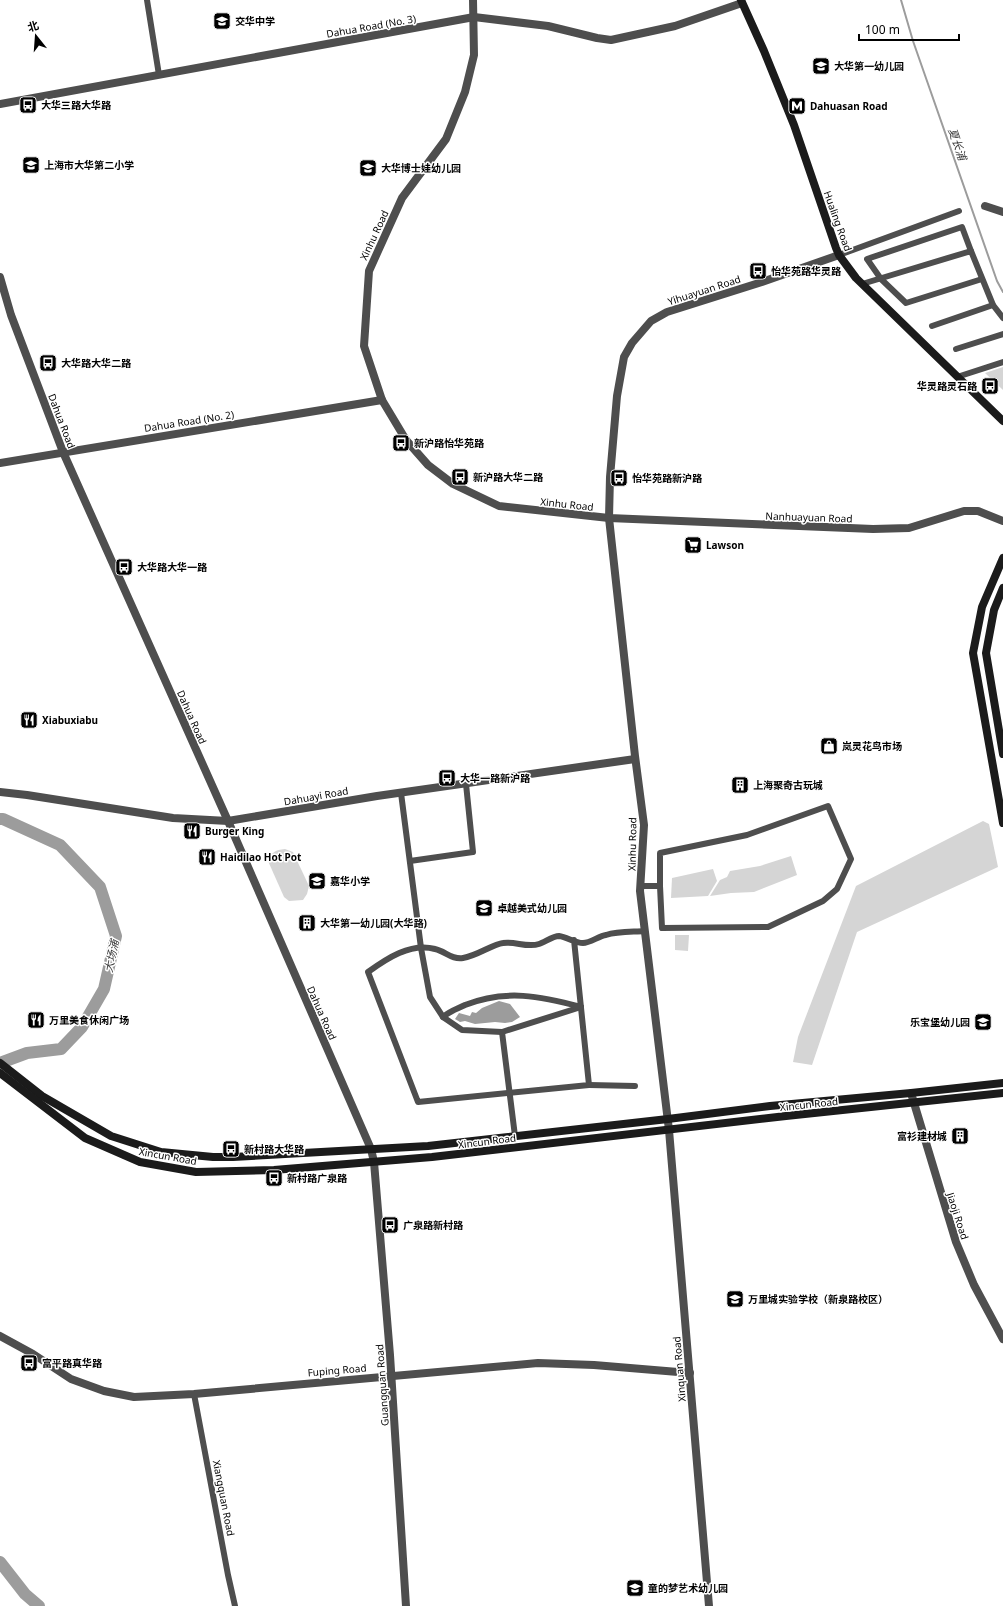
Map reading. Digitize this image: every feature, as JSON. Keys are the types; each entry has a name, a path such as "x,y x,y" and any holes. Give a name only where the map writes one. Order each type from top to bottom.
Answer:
{"main road":[{"name":"Hualing Road","path":"741,2 764,51 794,125 839,255 862,284 1003,421"},
{"path":"1003,558 982,607 974,653 1003,823"},
{"path":"1003,588 994,610 986,653 1003,754"},
{"name":"Xincun Road","path":"0,1063 17,1081 85,1138 140,1162 196,1172 274,1170 432,1157 1003,1093"},
{"name":"Xincun Road","path":"0,1073 17,1081 111,1136 161,1152 213,1157 428,1146 770,1106 1003,1083"}],"street":[{"path":"147,0 159,75"},
{"name":"Xinhu Road","path":"473,0 474,55 465,92 446,139 402,198 369,271 364,346 382,400 406,440 428,464 453,484 499,506 609,518 635,758 644,825 641,886 669,1130"},
{"name":"Dahua Road (No. 3)","path":"0,104 474,17 548,26 611,40 675,26 741,2"},
{"path":"985,206 1003,212"},
{"name":"Yihuayuan Road","path":"609,518 610,477 617,396 624,357 632,343 651,321 667,312 762,282 960,211"},
{"path":"982,279 906,303 881,278 867,259 962,227 993,305 1003,318"},
{"path":"862,284 971,251"},
{"name":"Dahua Road","path":"0,276 11,315 63,452 228,821 371,1149 374,1162"},
{"path":"932,326 993,305"},
{"path":"956,349 1003,334"},
{"path":"958,377 1003,362"},
{"name":"Dahua Road (No. 2)","path":"0,463 382,400"},
{"name":"Nanhuayuan Road","path":"609,518 873,529 909,528 964,511 978,511 1003,521"},
{"name":"Dahuayi Road","path":"0,792 173,818 228,821 401,793 635,758"},
{"path":"410,861 473,852 466,784"},
{"path":"401,793 421,948 430,997 444,1017 462,1030 502,1032 581,1007"},
{"path":"828,806 851,859 837,889 823,901 768,926 662,928 660,886 660,853 747,835 828,806"},
{"path":"641,886 660,886"},
{"path":"635,1086 589,1085 418,1102 368,972 385,960 407,950 426,947 436,949 448,956 462,959 480,953 501,943 513,942 527,946 539,944 558,936 583,943 606,934 645,931"},
{"path":"574,940 589,1085"},
{"path":"444,1017 448,1012 495,996 518,995 545,998 581,1007"},
{"path":"502,1032 515,1136"},
{"name":"Jiaoji Road","path":"911,1093 956,1242 974,1285 1003,1339"},
{"name":"Xinquan Road","path":"669,1130 709,1606"},
{"name":"Guangquan Road","path":"374,1162 392,1375 406,1606"},
{"name":"Fuping Road","path":"0,1336 33,1354 71,1379 104,1391 134,1396 194,1394 538,1363 587,1364 690,1373"},
{"name":"Xiangquan Road","path":"194,1394 235,1606"}],"shaded area":[{"path":"1003,367 1003,390 985,373"},
{"path":"983,821 989,824 998,867 857,932 812,1065 793,1062 798,1037 856,886"},
{"path":"285,849 293,852 309,886 307,894 303,900 289,901 284,897 268,861 274,852"},
{"path":"791,856 797,875 754,892 710,896 720,880 727,877 730,871 760,866"},
{"path":"713,869 717,881 708,896 671,898 672,878"},
{"path":"675,935 689,935 688,951 675,950"},
{"path":"499,1001 510,1004 520,1017 512,1022 475,1024 465,1021 460,1022 455,1019 459,1013 470,1016 472,1012 476,1013 482,1008"}],"waterway":[{"name":"夏长浦","path":"901,0 913,41 997,281 1003,292"},
{"name":"大场浦","path":"0,819 60,845 100,887 116,936 104,989 82,1027 61,1049 27,1053 0,1063"},
{"name":"大场浦","path":"0,1562 25,1594 39,1606"}],"place":[{"name":"交华中学","path":"222,21"},
{"name":"大华第一幼儿园","path":"821,66"},
{"name":"大华三路大华路","path":"28,105"},
{"name":"Dahuasan Road","path":"797,106"},
{"name":"上海市大华第二小学","path":"31,165"},
{"name":"大华博士娃幼儿园","path":"368,168"},
{"name":"怡华苑路华灵路","path":"758,271"},
{"name":"大华路大华二路","path":"48,363"},
{"name":"华灵路灵石路","path":"990,386"},
{"name":"新沪路怡华苑路","path":"401,443"},
{"name":"新沪路大华二路","path":"460,477"},
{"name":"怡华苑路新沪路","path":"619,478"},
{"name":"Lawson","path":"693,545"},
{"name":"大华路大华一路","path":"124,567"},
{"name":"Xiabuxiabu","path":"29,720"},
{"name":"岚灵花鸟市场","path":"829,746"},
{"name":"大华一路新沪路","path":"447,778"},
{"name":"上海聚奇古玩城","path":"740,785"},
{"name":"Burger King","path":"192,831"},
{"name":"Haidilao Hot Pot","path":"207,857"},
{"name":"嘉华小学","path":"317,881"},
{"name":"卓越美式幼儿园","path":"484,908"},
{"name":"大华第一幼儿园(大华路)","path":"307,923"},
{"name":"万里美食休闲广场","path":"36,1020"},
{"name":"乐宝堡幼儿园","path":"983,1022"},
{"name":"富衫建材城","path":"960,1136"},
{"name":"新村路大华路","path":"231,1149"},
{"name":"新村路广泉路","path":"274,1178"},
{"name":"广泉路新村路","path":"390,1225"},
{"name":"万里城实验学校（新泉路校区）","path":"735,1299"},
{"name":"富平路真华路","path":"29,1363"},
{"name":"童的梦艺术幼儿园","path":"635,1588"}]}
